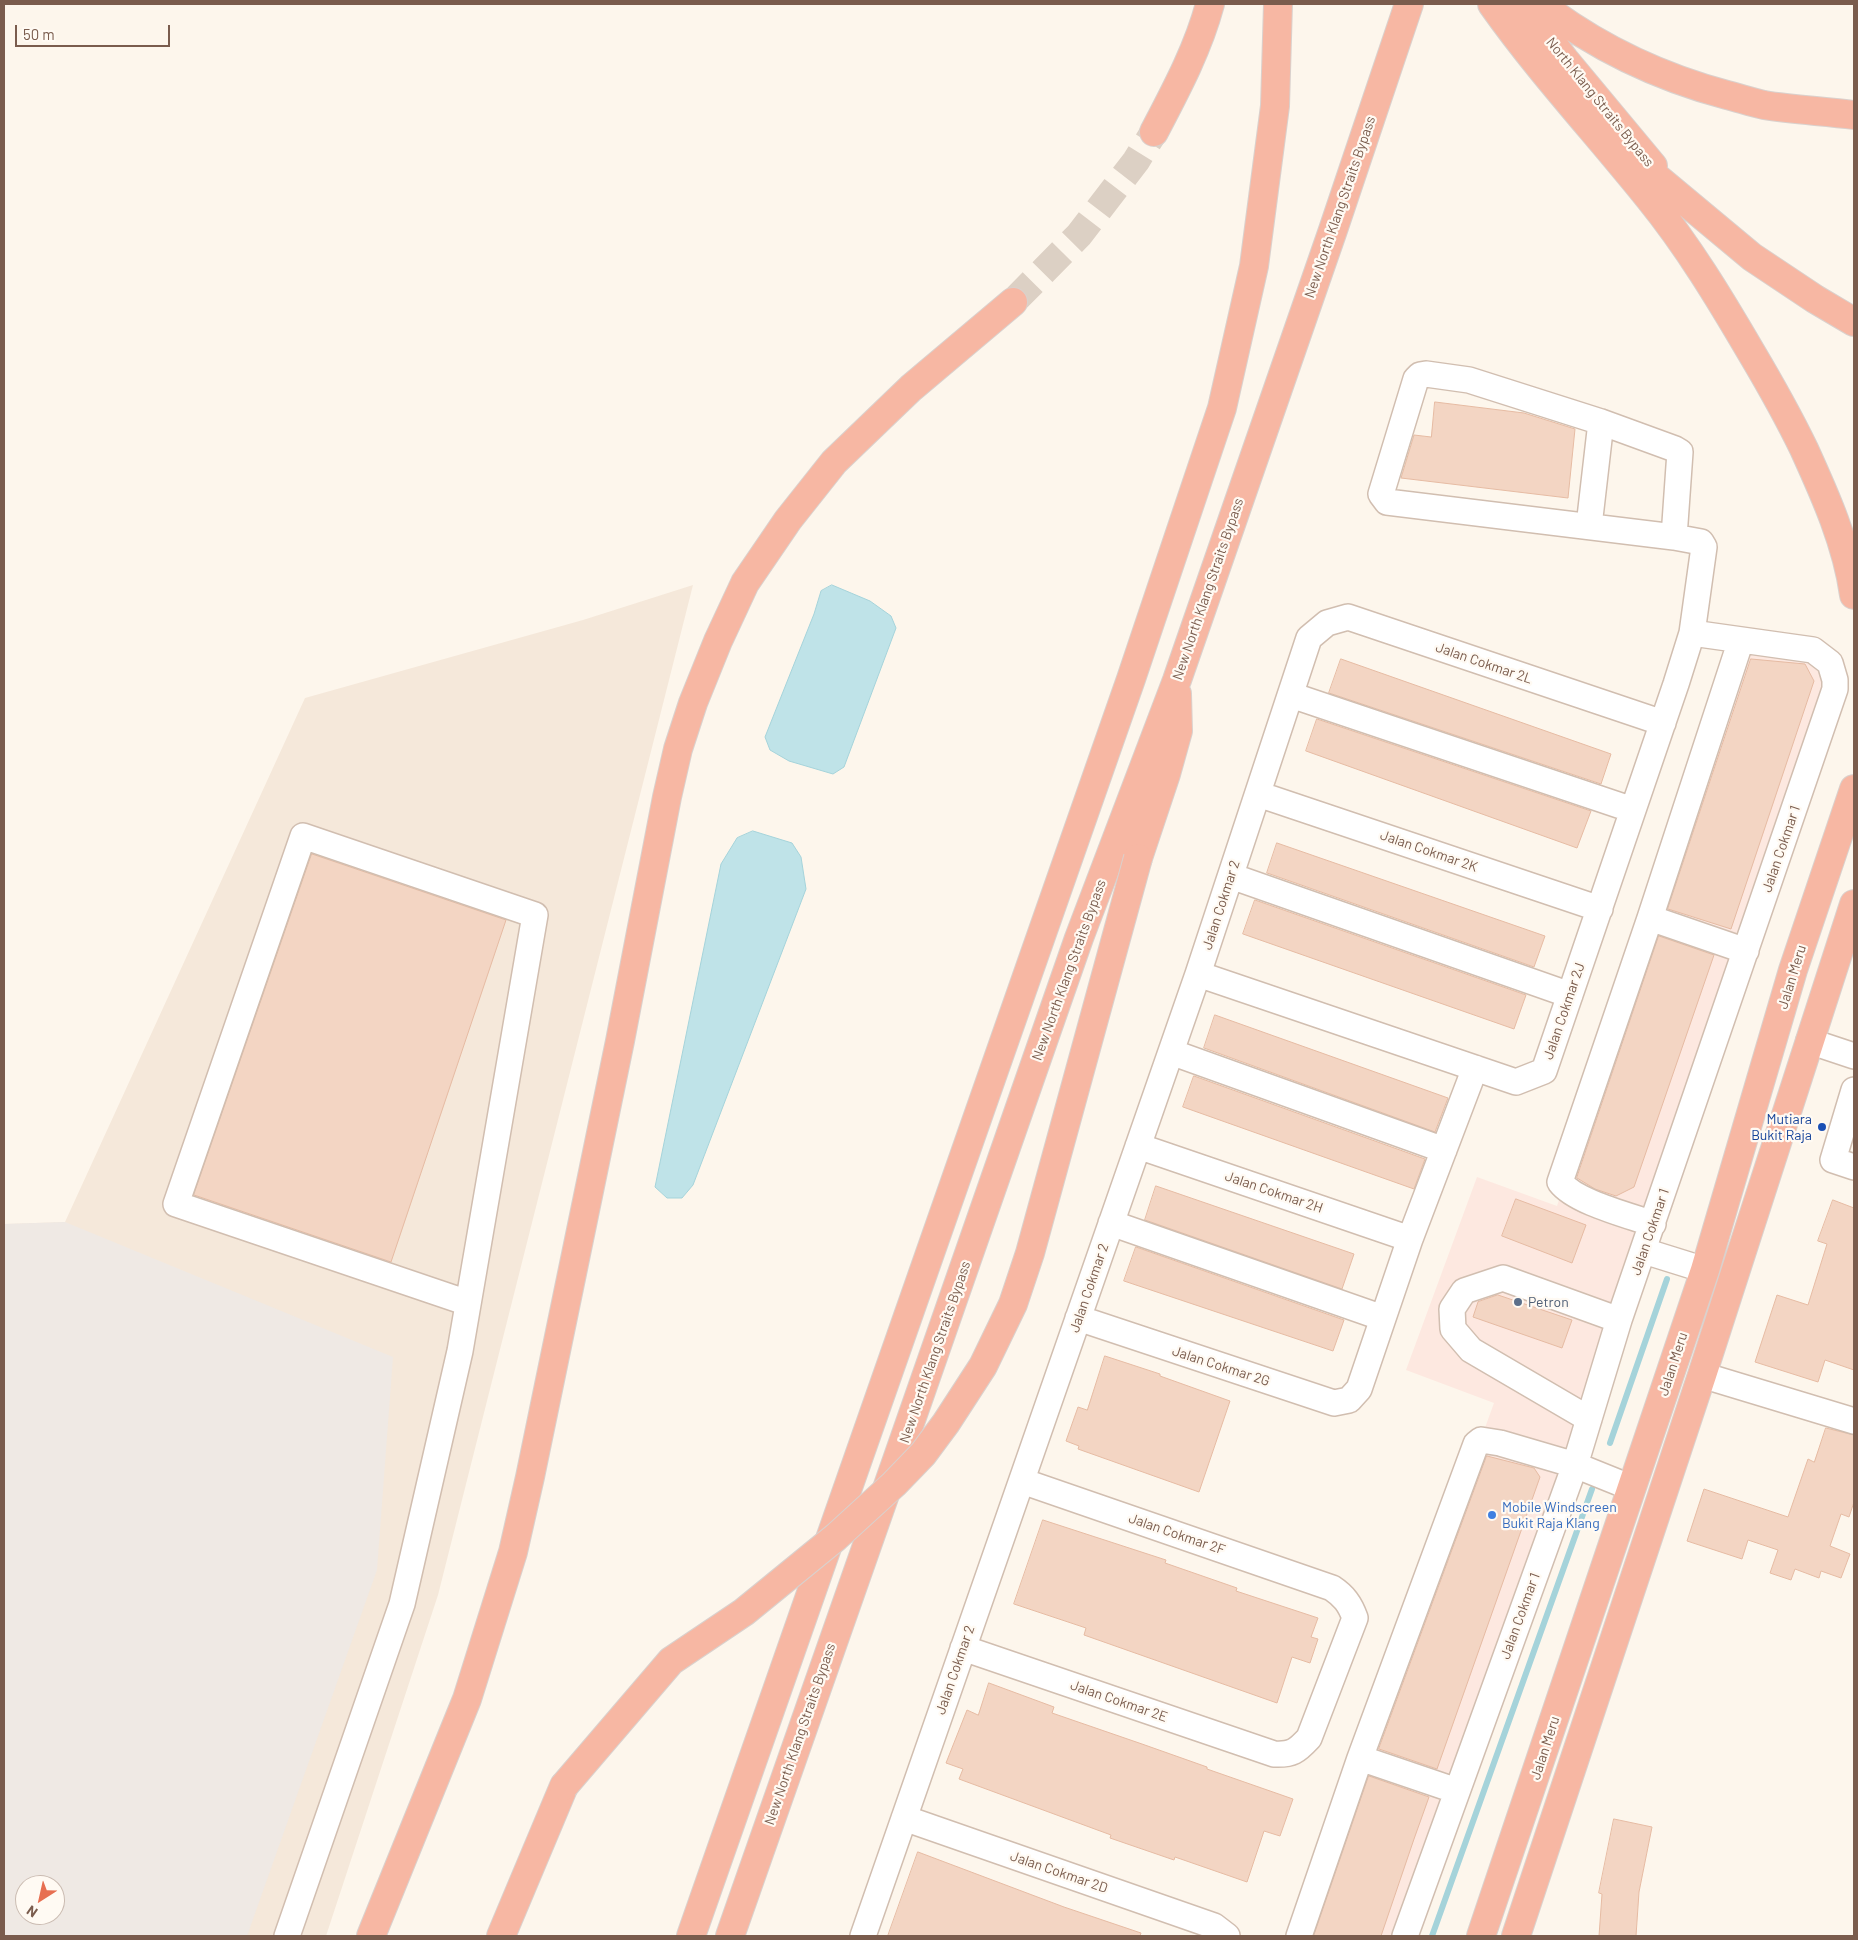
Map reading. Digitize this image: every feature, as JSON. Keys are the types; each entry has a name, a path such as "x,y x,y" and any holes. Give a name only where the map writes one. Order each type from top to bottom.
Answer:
{"highway":[{"path":"1154,132 1182,79 1202,32 1210,4"},
{"path":"691,1936 1131,680 1222,408 1254,266 1275,106 1278,4"},
{"name":"New North Klang Straits Bypass","path":"730,1936 1078,938 1177,680 1409,4"},
{"name":"North Klang Straits Bypass","path":"1492,4 1523,48 1597,126 1752,257 1815,299 1854,322"},
{"name":"North Klang Straits Bypass","path":"1523,4 1570,67 1630,141 1681,198"},
{"path":"1540,4 1567,25 1590,38 1661,74 1691,85 1763,104 1854,115"},
{"path":"1523,48 1649,198 1690,252 1729,313 1788,417 1836,495 1854,520"},
{"path":"1802,108 1854,102"},
{"path":"371,1936 466,1699 513,1552 620,1041 665,806 678,749 693,703 718,641 745,583 788,520 828,469 911,388 1013,302"},
{"path":"1788,417 1820,484 1840,536 1852,576 1854,595"},
{"path":"501,1936 564,1786 671,1661 744,1612 836,1537 894,1484 923,1454 946,1423 983,1366 1013,1304 1030,1253 1138,858 1166,774 1178,731 1177,680"},
{"name":"Jalan Meru","path":"1485,1930 1704,1270 1793,970 1851,797 1854,767"},
{"path":"1516,1936 1702,1375 1854,904"},
{"path":"1521,1936 1530,1895"}],"street":[{"path":"1426,374 1469,380 1602,422 1680,452 1674,536 1589,526 1388,502 1381,494 1416,379 1420,375 1426,374"},
{"path":"1589,526 1602,422"},
{"name":"Jalan Cokmar 2J","path":"1198,974 1516,1082 1544,1071 1634,810 1692,633 1704,547 1701,542 1674,536"},
{"name":"Jalan Cokmar 2L","path":"1309,638 1327,623 1348,617 1663,723"},
{"name":"Jalan Cokmar 1","path":"1405,1936 1575,1465 1620,1320 1833,698 1835,680 1830,663 1814,650 1806,647 1692,633"},
{"name":"Jalan Cokmar 2","path":"863,1936 1198,974 1309,638"},
{"path":"1653,1224 1586,1200 1565,1189 1560,1182 1650,918 1741,640"},
{"path":"1291,695 1634,810"},
{"name":"Jalan Cokmar 2K","path":"1258,794 1600,909"},
{"path":"287,1936 402,1604 460,1352 535,915 303,836 176,1204 468,1303"},
{"path":"1230,876 1570,995"},
{"path":"1650,918 1746,951"},
{"path":"1809,1041 1854,1056"},
{"path":"1171,1052 1444,1150"},
{"path":"1111,1223 1383,1318 1410,1239 1475,1068"},
{"path":"1854,1090 1833,1160 1854,1167"},
{"name":"Jalan Cokmar 2H","path":"1138,1146 1410,1239"},
{"path":"1644,1250 1704,1270"},
{"path":"1589,1419 1471,1350 1453,1329 1452,1309 1464,1291 1503,1278 1620,1320"},
{"name":"Jalan Cokmar 2G","path":"1078,1318 1334,1403 1349,1400 1359,1389 1383,1318"},
{"path":"1702,1375 1854,1422"},
{"path":"1299,1936 1360,1758 1476,1444 1481,1440 1500,1442 1575,1465 1632,1488"},
{"name":"Jalan Cokmar 2F","path":"1022,1481 1332,1588 1343,1595 1351,1606 1355,1618 1309,1738 1300,1748 1289,1754 1274,1754"},
{"name":"Jalan Cokmar 2E","path":"963,1648 1274,1754"},
{"path":"1360,1758 1457,1790"},
{"name":"Jalan Cokmar 2D","path":"904,1818 1220,1931"}],"shaded area":[{"path":"693,585 438,1595 326,1936 4,1936 4,1224 65,1222 305,698 583,620"},
{"path":"1744,650 1815,659 1830,686 1559,1488 1396,1936 1304,1936 1494,1403 1406,1370 1477,1177 1557,1206"},
{"path":"65,1222 393,1357 377,1570 247,1936 4,1936 4,1224"}],"water":[{"path":"832,585 870,601 891,616 896,628 844,767 833,774 789,761 770,750 765,737 814,614 821,591"},
{"path":"753,831 792,843 801,857 806,889 693,1185 682,1198 667,1198 655,1187 721,864 737,838"}],"building":[{"path":"1435,402 1524,413 1575,429 1568,498 1401,478 1414,435 1431,437"},
{"path":"1341,659 1611,754 1601,784 1329,693"},
{"path":"1751,659 1805,664 1814,681 1731,929 1668,909"},
{"path":"1317,719 1591,811 1577,848 1306,751"},
{"path":"1277,843 1545,936 1534,967 1267,873"},
{"path":"312,854 506,920 391,1262 194,1195"},
{"path":"1255,900 1526,995 1514,1029 1243,934"},
{"path":"1659,936 1714,955 1634,1187 1616,1196 1595,1189 1577,1178"},
{"path":"1215,1015 1448,1098 1435,1132 1204,1048"},
{"path":"1194,1076 1425,1159 1414,1189 1183,1107"},
{"path":"1156,1186 1354,1254 1342,1289 1145,1220"},
{"path":"1516,1199 1586,1225 1572,1263 1502,1236"},
{"path":"1833,1200 1854,1208 1854,1370 1825,1360 1818,1382 1755,1362 1777,1295 1808,1305 1827,1244 1818,1241"},
{"path":"1136,1247 1344,1320 1333,1351 1124,1281"},
{"path":"1498,1295 1572,1320 1562,1348 1473,1317 1478,1302"},
{"path":"1105,1356 1160,1374 1160,1376 1230,1401 1199,1492 1078,1449 1079,1446 1066,1441 1078,1407 1087,1410"},
{"path":"1826,1428 1854,1435 1854,1502 1849,1517 1841,1514 1830,1546 1850,1554 1841,1578 1821,1571 1819,1578 1795,1569 1791,1580 1770,1573 1778,1550 1748,1540 1742,1559 1687,1541 1704,1489 1788,1517 1808,1459 1814,1462"},
{"path":"1487,1456 1534,1468 1540,1477 1437,1769 1379,1749"},
{"path":"1043,1520 1166,1560 1165,1563 1237,1588 1236,1591 1318,1618 1311,1637 1318,1639 1310,1663 1292,1657 1277,1703 1084,1635 1086,1628 1014,1604"},
{"path":"989,1683 1054,1707 1052,1713 1293,1799 1280,1836 1264,1831 1247,1882 1175,1857 1174,1860 1110,1838 1111,1835 959,1779 963,1769 946,1763 967,1710 978,1715"},
{"path":"1369,1776 1429,1797 1381,1936 1314,1936"},
{"path":"1614,1819 1652,1827 1639,1892 1636,1936 1599,1936 1602,1894 1599,1893"},
{"path":"918,1852 1064,1907 1141,1933 1140,1936 888,1936"}],"waterway":[{"path":"1610,1443 1667,1279"},
{"path":"1432,1936 1592,1489"}],"tunnel":[{"path":"1013,302 1079,235 1136,161 1154,132"}],"place":[{"name":"Mutiara Bukit Raja","path":"1822,1127"},
{"name":"Petron","path":"1518,1302"},
{"name":"Mobile Windscreen Bukit Raja Klang","path":"1492,1515"}]}
